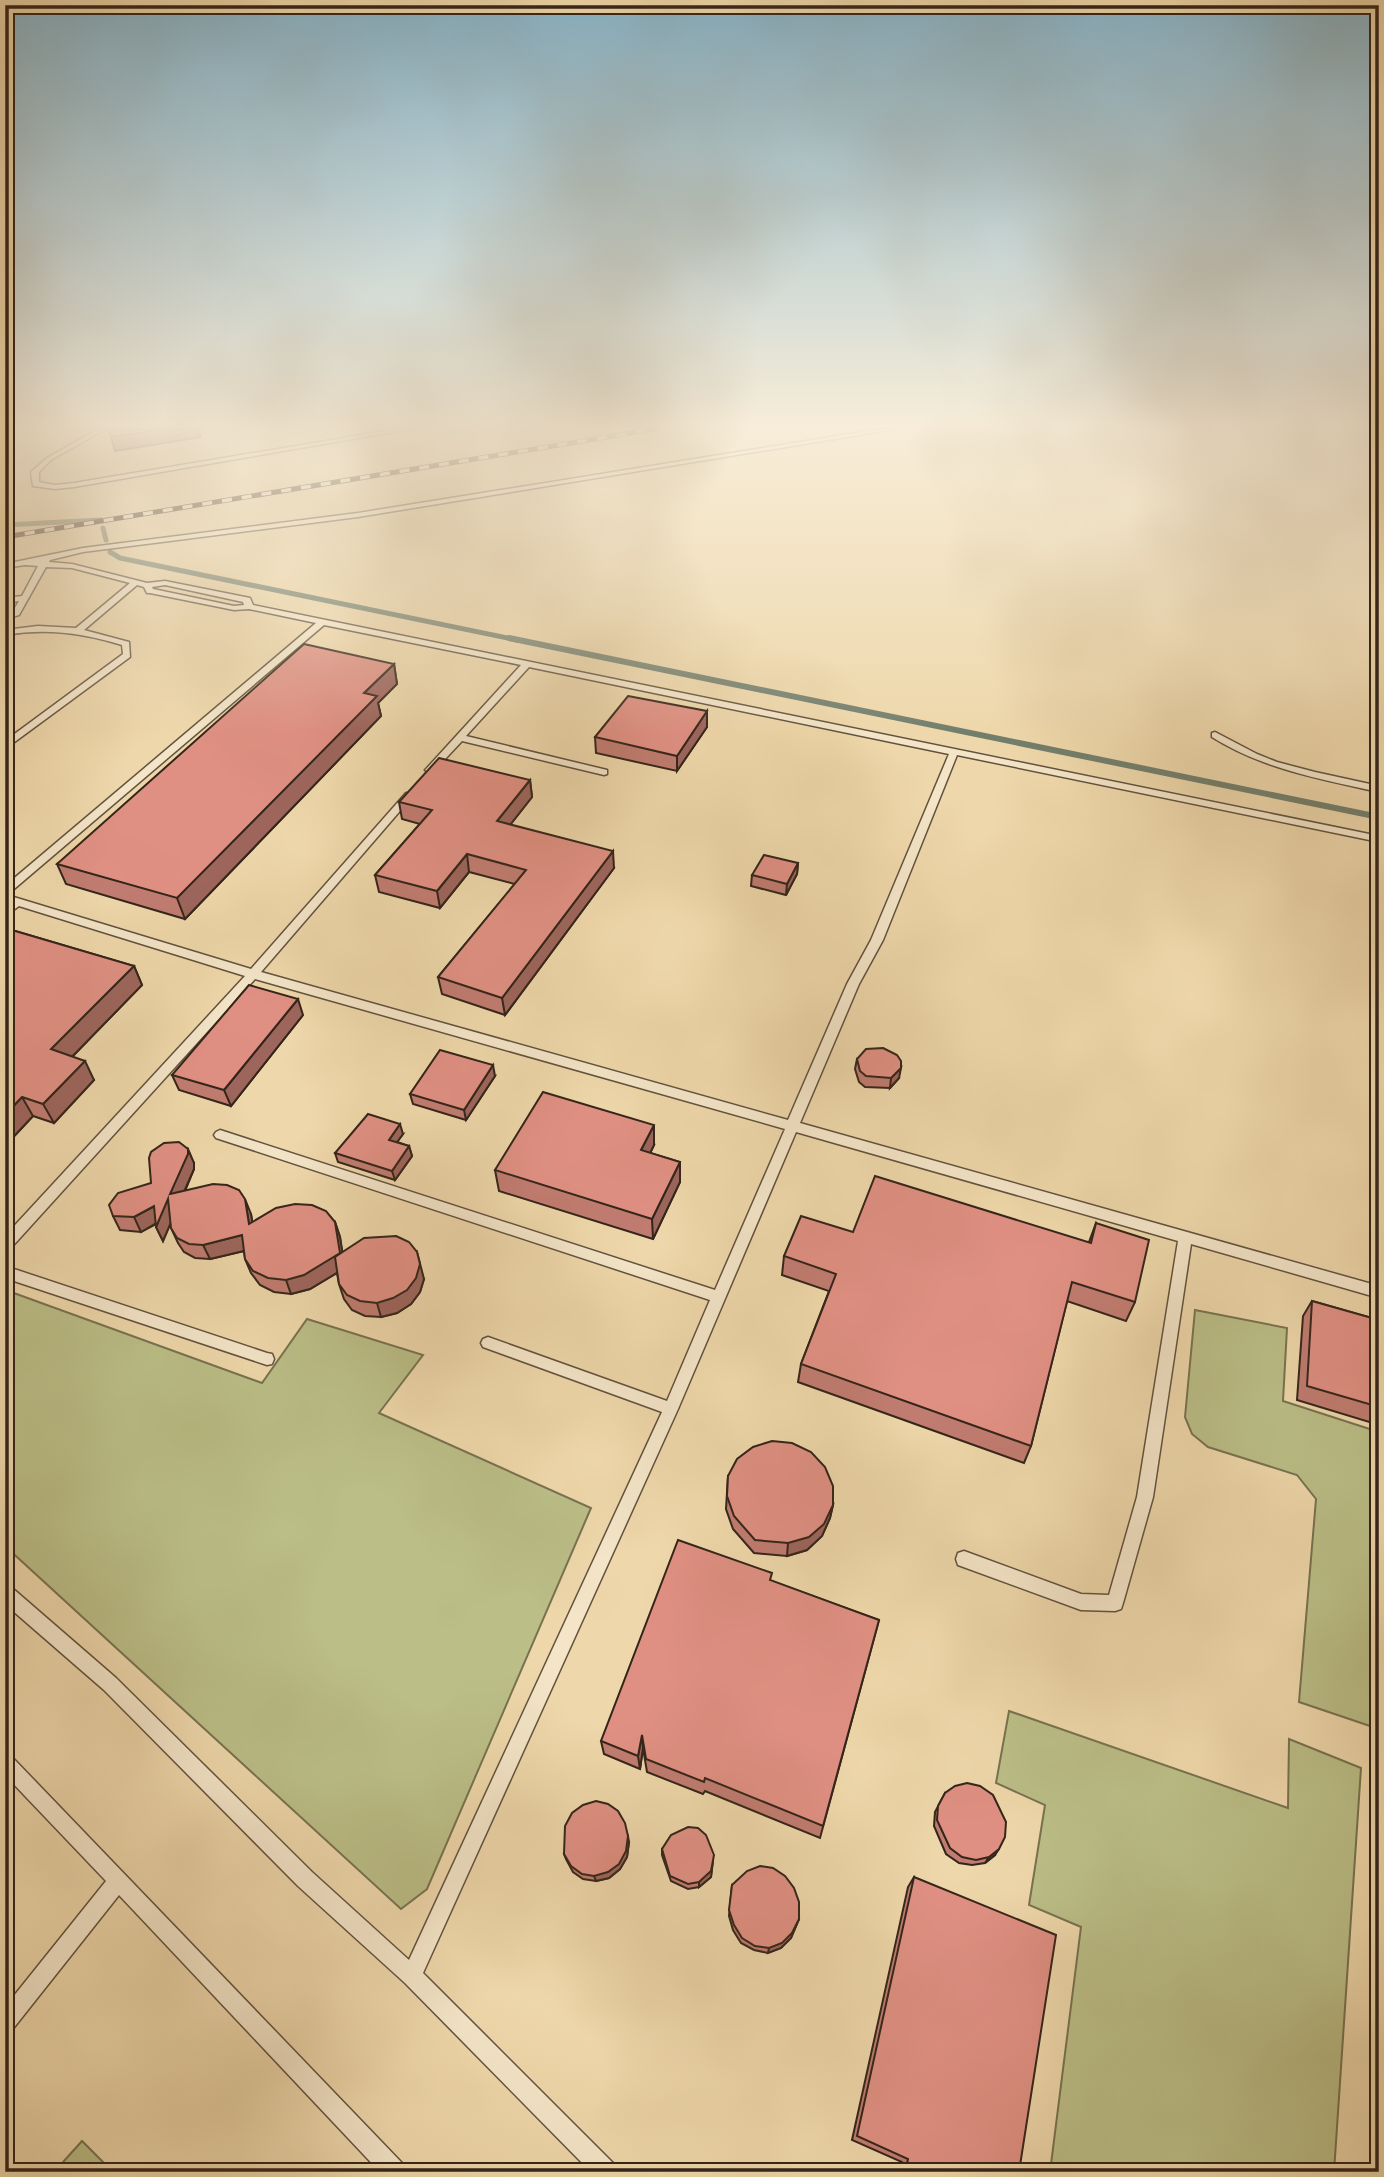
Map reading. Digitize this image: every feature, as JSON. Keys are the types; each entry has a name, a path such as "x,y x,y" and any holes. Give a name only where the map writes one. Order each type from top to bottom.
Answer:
{"lane":[{"path":"5,566 218,531"},
{"path":"45,561 147,585 149,591 234,608 248,607 528,663 1379,839"},
{"path":"5,617 16,612 45,561"},
{"path":"79,630 135,582"},
{"path":"5,601 23,598"},
{"path":"5,892 321,623"},
{"path":"5,633 56,626 79,630 126,644 127,655 5,746"},
{"path":"423,778 528,663"},
{"path":"1214,735 1241,753 1271,765 1379,789"},
{"path":"459,737 604,772"},
{"path":"412,1976 671,1409 853,984 877,940 954,752"},
{"path":"5,1245 253,974 414,789"},
{"path":"5,898 253,974 1379,1292"},
{"path":"5,914 18,901"},
{"path":"220,1135 718,1297"},
{"path":"964,1559 1081,1602 1115,1603 1145,1497 1185,1239"},
{"path":"5,1272 267,1359"},
{"path":"488,1343 671,1409"},
{"path":"5,1593 110,1684 305,1880 412,1976 606,2172"},
{"path":"5,1762 395,2172"},
{"path":"5,2023 118,1881"}],"green space":[{"path":"11,1292 262,1383 307,1319 423,1355 379,1413 591,1508 427,1889 401,1909 5,1546 5,1298"},
{"path":"1195,1310 1287,1328 1283,1401 1379,1432 1379,1729 1299,1702 1316,1499 1297,1475 1208,1447 1192,1434 1185,1417"},
{"path":"1009,1711 1288,1808 1289,1739 1361,1768 1334,2172 1050,2172 1081,1927 1029,1905 1045,1805 996,1783"},
{"path":"82,2141 113,2172 54,2172"}],"building":[{"path":"304,644 394,664 364,693 377,696 177,898 57,864"},
{"path":"628,696 707,711 677,756 595,737"},
{"path":"439,758 530,780 497,821 613,851 502,998 438,977 526,870 467,854 437,891 375,875 432,810 399,802"},
{"path":"764,855 798,863 787,884 752,875"},
{"path":"5,928 134,966 51,1049 85,1061 43,1104 22,1097 5,1115"},
{"path":"249,985 298,999 224,1090 172,1075"},
{"path":"883,1048 897,1055 901,1068 891,1078 866,1076 860,1071 857,1059 866,1049"},
{"path":"440,1050 493,1065 464,1110 410,1094"},
{"path":"543,1092 654,1125 641,1150 680,1162 652,1219 495,1170"},
{"path":"368,1114 400,1124 389,1140 409,1146 392,1171 335,1153"},
{"path":"179,1142 188,1149 188,1154 170,1194 213,1184 227,1185 239,1190 245,1199 249,1224 276,1208 295,1204 312,1205 326,1211 335,1222 340,1253 304,1275 286,1280 268,1278 253,1271 245,1259 242,1235 203,1245 189,1244 177,1238 171,1228 168,1199 156,1227 154,1206 134,1217 113,1216 109,1205 118,1193 151,1183 151,1152 164,1143"},
{"path":"875,1176 1091,1243 1096,1223 1149,1240 1135,1302 1072,1282 1031,1446 801,1364 836,1274 784,1256 801,1216 853,1232"},
{"path":"396,1236 409,1242 417,1252 420,1264 416,1278 407,1290 377,1303 360,1301 347,1295 339,1284 335,1257 364,1238"},
{"path":"1312,1301 1379,1320 1379,1407 1307,1386"},
{"path":"772,1441 792,1443 811,1452 825,1467 833,1486 833,1505 824,1524 809,1537 788,1543 755,1540 734,1516 727,1496 728,1476 737,1459 753,1447"},
{"path":"678,1540 772,1573 770,1580 879,1620 823,1826 705,1778 704,1782 646,1759 642,1735 638,1756 601,1741"},
{"path":"967,1783 980,1786 993,1795 1006,1822 1005,1837 999,1849 989,1857 976,1860 962,1857 950,1848 937,1820 938,1806 945,1793 955,1786"},
{"path":"596,1801 608,1804 618,1811 628,1836 626,1851 619,1864 608,1872 594,1876 582,1874 571,1866 564,1854 565,1826 572,1813 583,1805"},
{"path":"688,1827 698,1828 706,1835 714,1855 711,1871 699,1882 688,1884 670,1876 662,1849 671,1835"},
{"path":"760,1866 773,1868 785,1876 794,1888 799,1902 799,1919 792,1933 782,1943 769,1948 755,1946 742,1938 729,1910 732,1885 747,1871"},
{"path":"914,1877 1056,1935 1019,2172 905,2172 908,2159 857,2136"}],"waterway":[{"path":"104,531 106,540"},
{"path":"110,552 120,558 517,640"},
{"path":"509,638 1379,817"}],"railway":[{"path":"5,537 44,531"}]}
